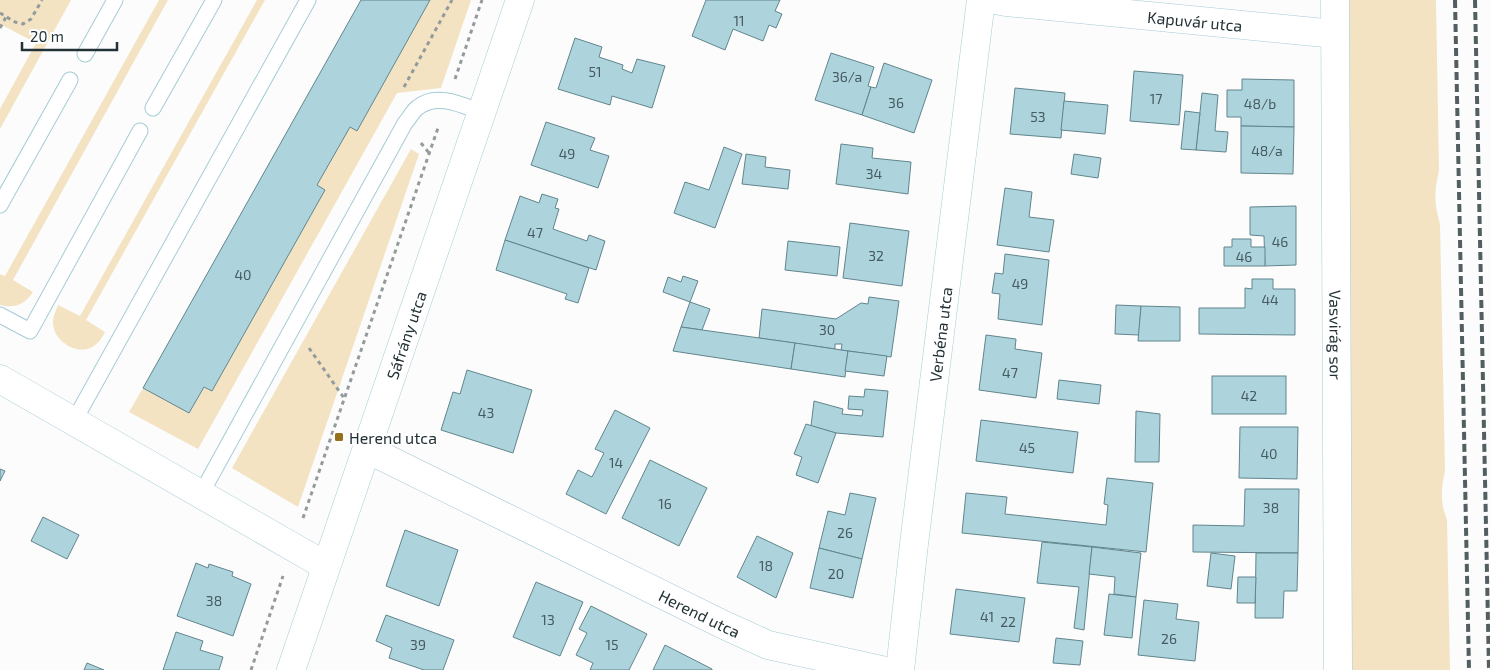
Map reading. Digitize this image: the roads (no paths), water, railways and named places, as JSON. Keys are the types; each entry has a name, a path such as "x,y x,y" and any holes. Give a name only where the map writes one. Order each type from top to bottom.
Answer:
{"street":[{"name":"Sáfrány utca","path":"291,670 520,0"},
{"name":"Verbéna utca","path":"900,670 981,0"},
{"name":"Kapuvár utca","path":"996,0 1335,34"},
{"name":"Vasvirág sor","path":"1335,0 1338,670"},
{"path":"0,380 326,566"},
{"name":"Herend utca","path":"367,449 724,625 768,644 881,670"}],"lane":[{"path":"85,54 115,0"},
{"path":"153,108 214,0"},
{"path":"74,421 308,0"},
{"path":"0,206 70,80"},
{"path":"201,494 405,123 418,107 435,100 448,101 482,112"},
{"path":"0,315 30,331 140,131"}],"railway":[{"path":"1455,0 1469,670"},
{"path":"1475,0 1489,670"}],"place":[{"name":"Herend utca","path":"339,437"}]}
